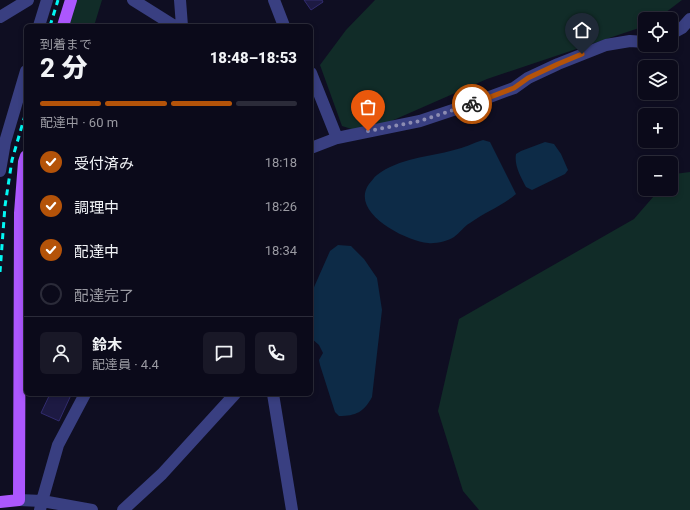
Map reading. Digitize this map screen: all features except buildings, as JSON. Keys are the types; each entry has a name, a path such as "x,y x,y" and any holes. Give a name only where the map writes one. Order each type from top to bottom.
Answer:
{"main road":[{"path":"64,24 71,0"},
{"path":"0,502 19,500 24,162"}],"street":[{"path":"0,17 28,0"},
{"path":"40,24 47,0"},
{"path":"133,0 170,24"},
{"path":"180,0 182,24"},
{"path":"274,0 283,24"},
{"path":"678,30 690,19"},
{"path":"313,147 337,138 420,121 514,88 528,78 558,64 606,45 630,41 638,42"},
{"path":"0,171 3,142 24,77"},
{"path":"313,78 337,138"},
{"path":"41,506 58,444 84,396"},
{"path":"124,510 162,474 233,396"},
{"path":"273,396 292,510"},
{"path":"19,500 41,506 92,510"}],"green space":[{"path":"76,0 102,0 95,24 69,24"},
{"path":"375,0 682,0 666,12 638,12 638,28 487,79 364,133 342,126 320,65 346,30"},
{"path":"690,172 690,510 479,510 463,491 438,411 459,319 634,219 654,196 678,196 678,174"}],"water":[{"path":"483,140 490,142 516,194 468,224 451,238 441,242 431,243 406,237 382,223 367,205 365,194 369,184 376,176 386,169 404,161 458,149"},
{"path":"545,142 554,144 561,154 568,170 565,174 532,190 526,187 520,175 516,163 516,154"},
{"path":"338,245 351,246 364,259 377,278 382,310 372,397 363,410 355,414 339,416 335,412 320,365 319,360 323,353 319,345 313,340 313,289 330,251"}],"railway":[{"path":"51,24 58,0"},
{"path":"0,272 5,206 12,160 24,119"}],"way so far":[{"path":"368,131 420,121 472,104"}],"route":[{"path":"472,104 514,88 528,78 582,54"}]}
